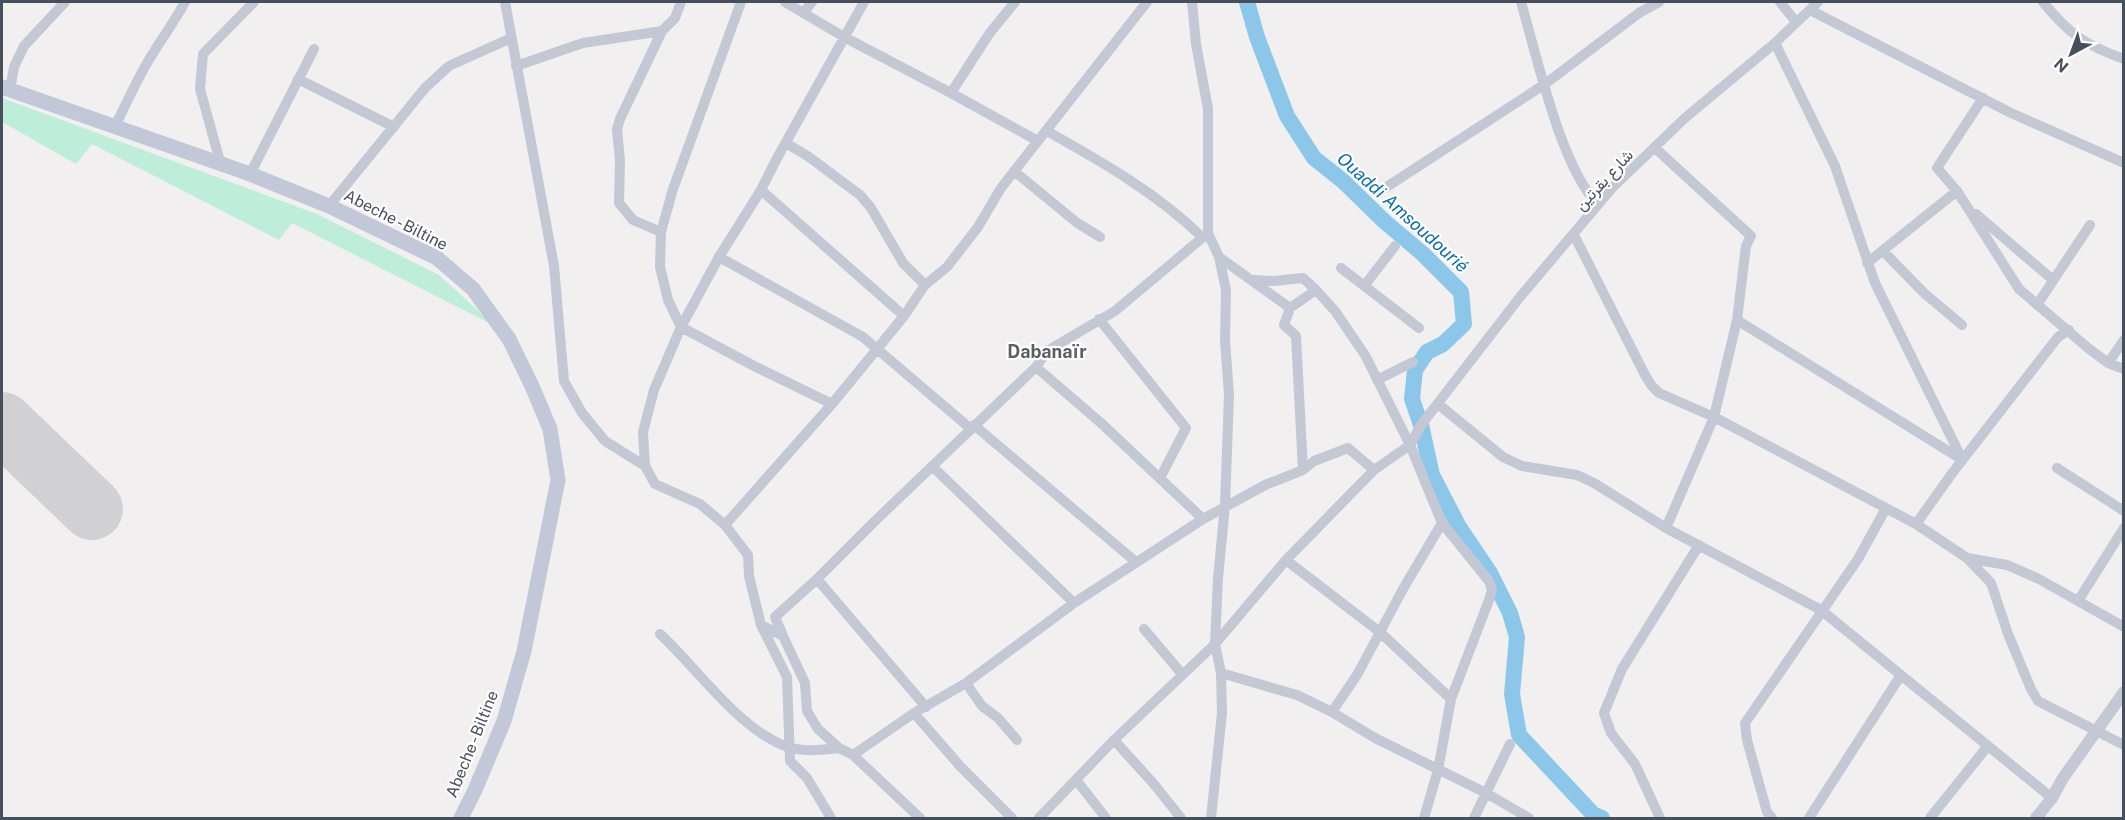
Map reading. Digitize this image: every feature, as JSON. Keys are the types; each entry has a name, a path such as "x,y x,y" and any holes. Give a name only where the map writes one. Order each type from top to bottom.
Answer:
{"main road":[{"name":"Abeche - Biltine","path":"6,89 250,174 329,206 437,258 473,289 509,339 550,429 558,480 524,651 504,722 461,819"}],"street":[{"path":"6,89 24,46 65,2"},
{"path":"115,126 140,76 172,26 184,2"},
{"path":"220,165 200,89 203,72 202,58 203,54 254,2"},
{"path":"505,2 554,266 564,381 582,413 605,441 645,466"},
{"path":"661,232 633,220 619,203 620,161 617,129 662,31 675,18 681,2"},
{"path":"741,2 673,189 661,232 660,267 668,300 681,327 832,404"},
{"path":"785,2 844,37 1038,141"},
{"path":"803,13 812,2"},
{"path":"831,819 807,778 790,760 787,677 761,625 750,576 748,555 724,525 700,504 655,484 645,466 643,432 654,390 681,327 719,258 761,190 864,2"},
{"path":"951,93 989,34 1015,2"},
{"path":"724,525 832,404 904,316 925,285 947,267 978,227 1001,188 1147,2"},
{"path":"920,819 854,755 839,748 818,729 807,711 805,683 775,616 817,579 1036,367 1047,351 1115,311 1205,235 1208,109 1196,44 1192,2"},
{"path":"1521,2 1560,134 1583,187 1598,204"},
{"path":"1385,188 1545,84 1639,13 1659,2"},
{"path":"1780,2 1796,22"},
{"name":"شارع بقرتين","path":"1410,445 1421,425 1520,297 1612,188 1685,118 1775,43 1818,2"},
{"path":"2043,2 2063,26 2083,42 2124,59"},
{"path":"1810,10 2011,112 2124,163"},
{"path":"516,66 583,43 662,31"},
{"path":"329,206 426,88 449,66 511,38"},
{"path":"1775,43 1835,166 1867,263 1889,313 1962,459"},
{"path":"250,174 314,50"},
{"path":"298,79 394,127"},
{"path":"1983,98 1937,168 1957,191 2019,289 2088,348 2108,363 2124,369"},
{"path":"1047,131 1153,195 1205,235 1219,257 1226,290 1225,340 1229,395 1225,506 1215,644 1221,673 1222,714 1211,819"},
{"path":"786,143 860,195 871,208 903,263 925,285"},
{"path":"1655,148 1750,236 1746,246 1737,320 1714,417 1666,528"},
{"path":"1014,171 1076,222 1100,237"},
{"path":"761,190 904,316"},
{"path":"1867,263 1957,191"},
{"path":"1967,207 2053,280"},
{"path":"2037,305 2090,225"},
{"path":"1574,235 1651,385 1659,393 1714,417 1916,524 1966,558 1991,583 2008,634 2038,701 2124,745"},
{"path":"1364,286 1395,246"},
{"path":"1883,251 1924,293 1962,326"},
{"path":"1219,257 1290,308"},
{"path":"719,258 863,337 1136,562"},
{"path":"1341,268 1419,328"},
{"path":"1252,280 1274,281 1303,278 1335,311 1352,334 1410,445 1442,523 1489,581 1492,590 1451,699 1438,770 1424,819"},
{"path":"1303,470 1296,336 1284,325 1290,308 1316,290"},
{"path":"1099,319 1186,428 1160,478"},
{"path":"1737,320 1962,459"},
{"path":"1950,476 2058,337 2069,330"},
{"path":"2108,363 2124,340"},
{"path":"1377,380 1413,362"},
{"path":"1036,367 1101,423 1203,519"},
{"path":"1438,404 1503,457 1522,466 1577,475 1594,483 1666,528 1821,610 2052,798"},
{"path":"1039,819 1114,740 1215,644 1286,560 1374,470 1410,445"},
{"path":"854,755 914,713 966,683 1074,603 1225,506 1265,485 1303,470 1314,461 1348,448 1374,470"},
{"path":"1916,524 1962,459"},
{"path":"932,466 1074,603"},
{"path":"2056,468 2124,511"},
{"path":"1772,819 1767,812 1747,740 1745,723 1858,559 1886,508"},
{"path":"1332,712 1357,675 1403,589 1442,523"},
{"path":"2078,601 2124,528"},
{"path":"1660,819 1635,764 1611,733 1604,713 1622,669 1699,545"},
{"path":"1966,558 2007,565 2039,579 2124,627"},
{"path":"1286,560 1381,633 1451,699"},
{"path":"817,579 926,707"},
{"path":"761,625 783,636"},
{"path":"1144,629 1182,674"},
{"path":"660,634 736,714 772,741 790,748 814,751 839,748"},
{"path":"1221,673 1297,695 1332,712 1375,738 1486,793 1529,819"},
{"path":"1809,819 1901,675"},
{"path":"966,683 982,706 998,718 1017,740"},
{"path":"2036,819 2124,693"},
{"path":"914,713 960,766 1012,819"},
{"path":"1114,740 1153,783 1181,819"},
{"path":"1474,819 1510,744"},
{"path":"1930,819 1987,747"},
{"path":"1077,780 1106,819"}],"green space":[{"path":"2,98 317,214 439,275 495,326 292,223 279,240 92,144 76,164 2,122"}],"waterway":[{"name":"Ouaddi Amsoudourié","path":"1247,2 1257,37 1287,116 1314,158 1343,181 1461,292 1464,324 1443,344 1427,352 1415,370 1412,399 1421,425 1432,475 1459,527 1490,573 1510,613 1517,637 1512,694 1519,735 1593,814 1602,818"}],"runway":[{"path":"2,423 92,509"}],"district":[{"name":"Dabanaïr","path":"1047,351"}]}
